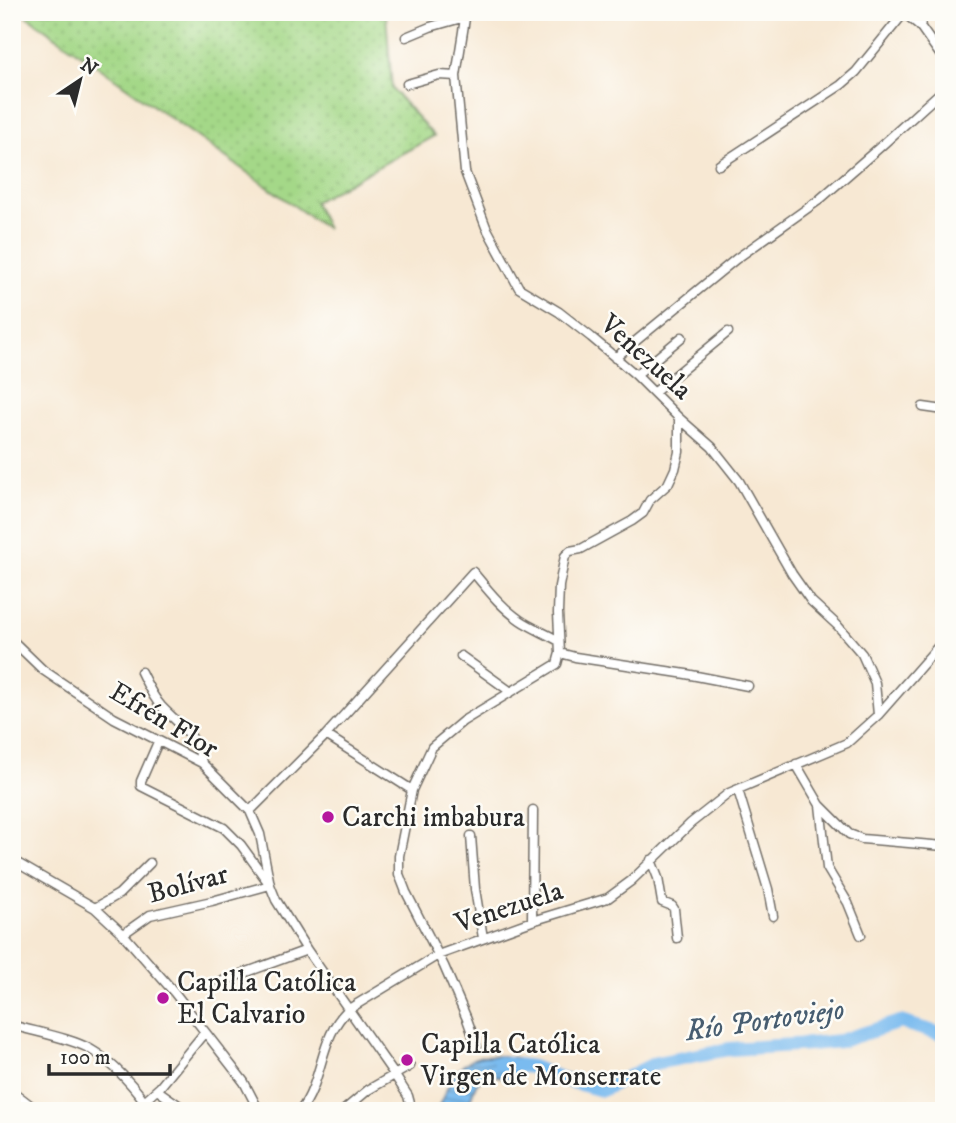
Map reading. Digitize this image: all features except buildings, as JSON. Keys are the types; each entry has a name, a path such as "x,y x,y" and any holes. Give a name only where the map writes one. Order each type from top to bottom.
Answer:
{"street":[{"path":"920,26 924,12"},
{"path":"719,165 841,85 856,72 904,13 920,26 944,60"},
{"path":"406,37 465,15"},
{"name":"Venezuela","path":"465,15 456,76 465,172 486,227 519,288 559,312 636,375 712,447 739,481 811,601 862,654 875,683 878,715"},
{"path":"407,84 439,75 456,76"},
{"path":"615,358 736,259 819,200 944,89"},
{"path":"654,393 729,332"},
{"path":"636,375 682,337"},
{"path":"923,407 944,410"},
{"path":"477,1047 467,1019 399,874 399,856 412,790 432,747 463,721 557,664 559,586 565,556 570,551 581,549 632,521 643,513 650,500 668,484 679,452 680,418"},
{"path":"250,811 326,734 473,572 497,601 522,622 559,640"},
{"name":"Efrén Flor","path":"12,640 43,670 114,718 202,764 250,811 260,834 270,885 287,920 394,1074 408,1096 412,1111"},
{"name":"Venezuela","path":"300,1111 312,1092 333,1028 349,1009 438,955 532,921 608,898 631,881 691,823 729,793 847,743 878,715 944,640"},
{"path":"559,653 748,686"},
{"path":"461,656 510,692"},
{"path":"141,672 160,704 196,742 201,751 202,764"},
{"path":"326,734 412,790"},
{"path":"158,742 141,786 224,828 241,845 270,885"},
{"path":"796,764 820,805 849,834 862,839 944,846"},
{"path":"738,790 768,889 773,916"},
{"path":"820,805 827,868 848,903 861,935"},
{"path":"532,921 533,810"},
{"path":"471,836 475,889 483,938"},
{"path":"12,860 95,908 123,934 174,992 244,1082 259,1111"},
{"path":"651,860 658,878 662,902 674,909 677,938"},
{"path":"95,908 119,894 150,863"},
{"name":"Bolívar","path":"123,934 150,915 270,885"},
{"path":"220,982 307,950"},
{"path":"12,1025 88,1048 100,1055 133,1085 151,1111"},
{"path":"133,1111 158,1088 205,1032"},
{"path":"343,1111 368,1090 410,1066"},
{"path":"133,1085 147,1090 158,1088 187,1111"},
{"path":"12,1091 38,1111"}],"green space":[{"path":"21,12 380,12 386,16 392,89 434,136 314,202 327,229"}],"water":[{"path":"479,1057 517,1058 516,1081 490,1074 476,1084 466,1111 437,1111 452,1079 464,1065"}],"waterway":[{"name":"Río Portoviejo","path":"500,1063 532,1067 602,1090 656,1063 729,1049 840,1041 900,1022 944,1035"}],"place":[{"name":"Carchi imbabura","path":"328,817"},
{"name":"Capilla Católica El Calvario","path":"163,998"},
{"name":"Capilla Católica Virgen de Monserrate","path":"407,1060"}]}
